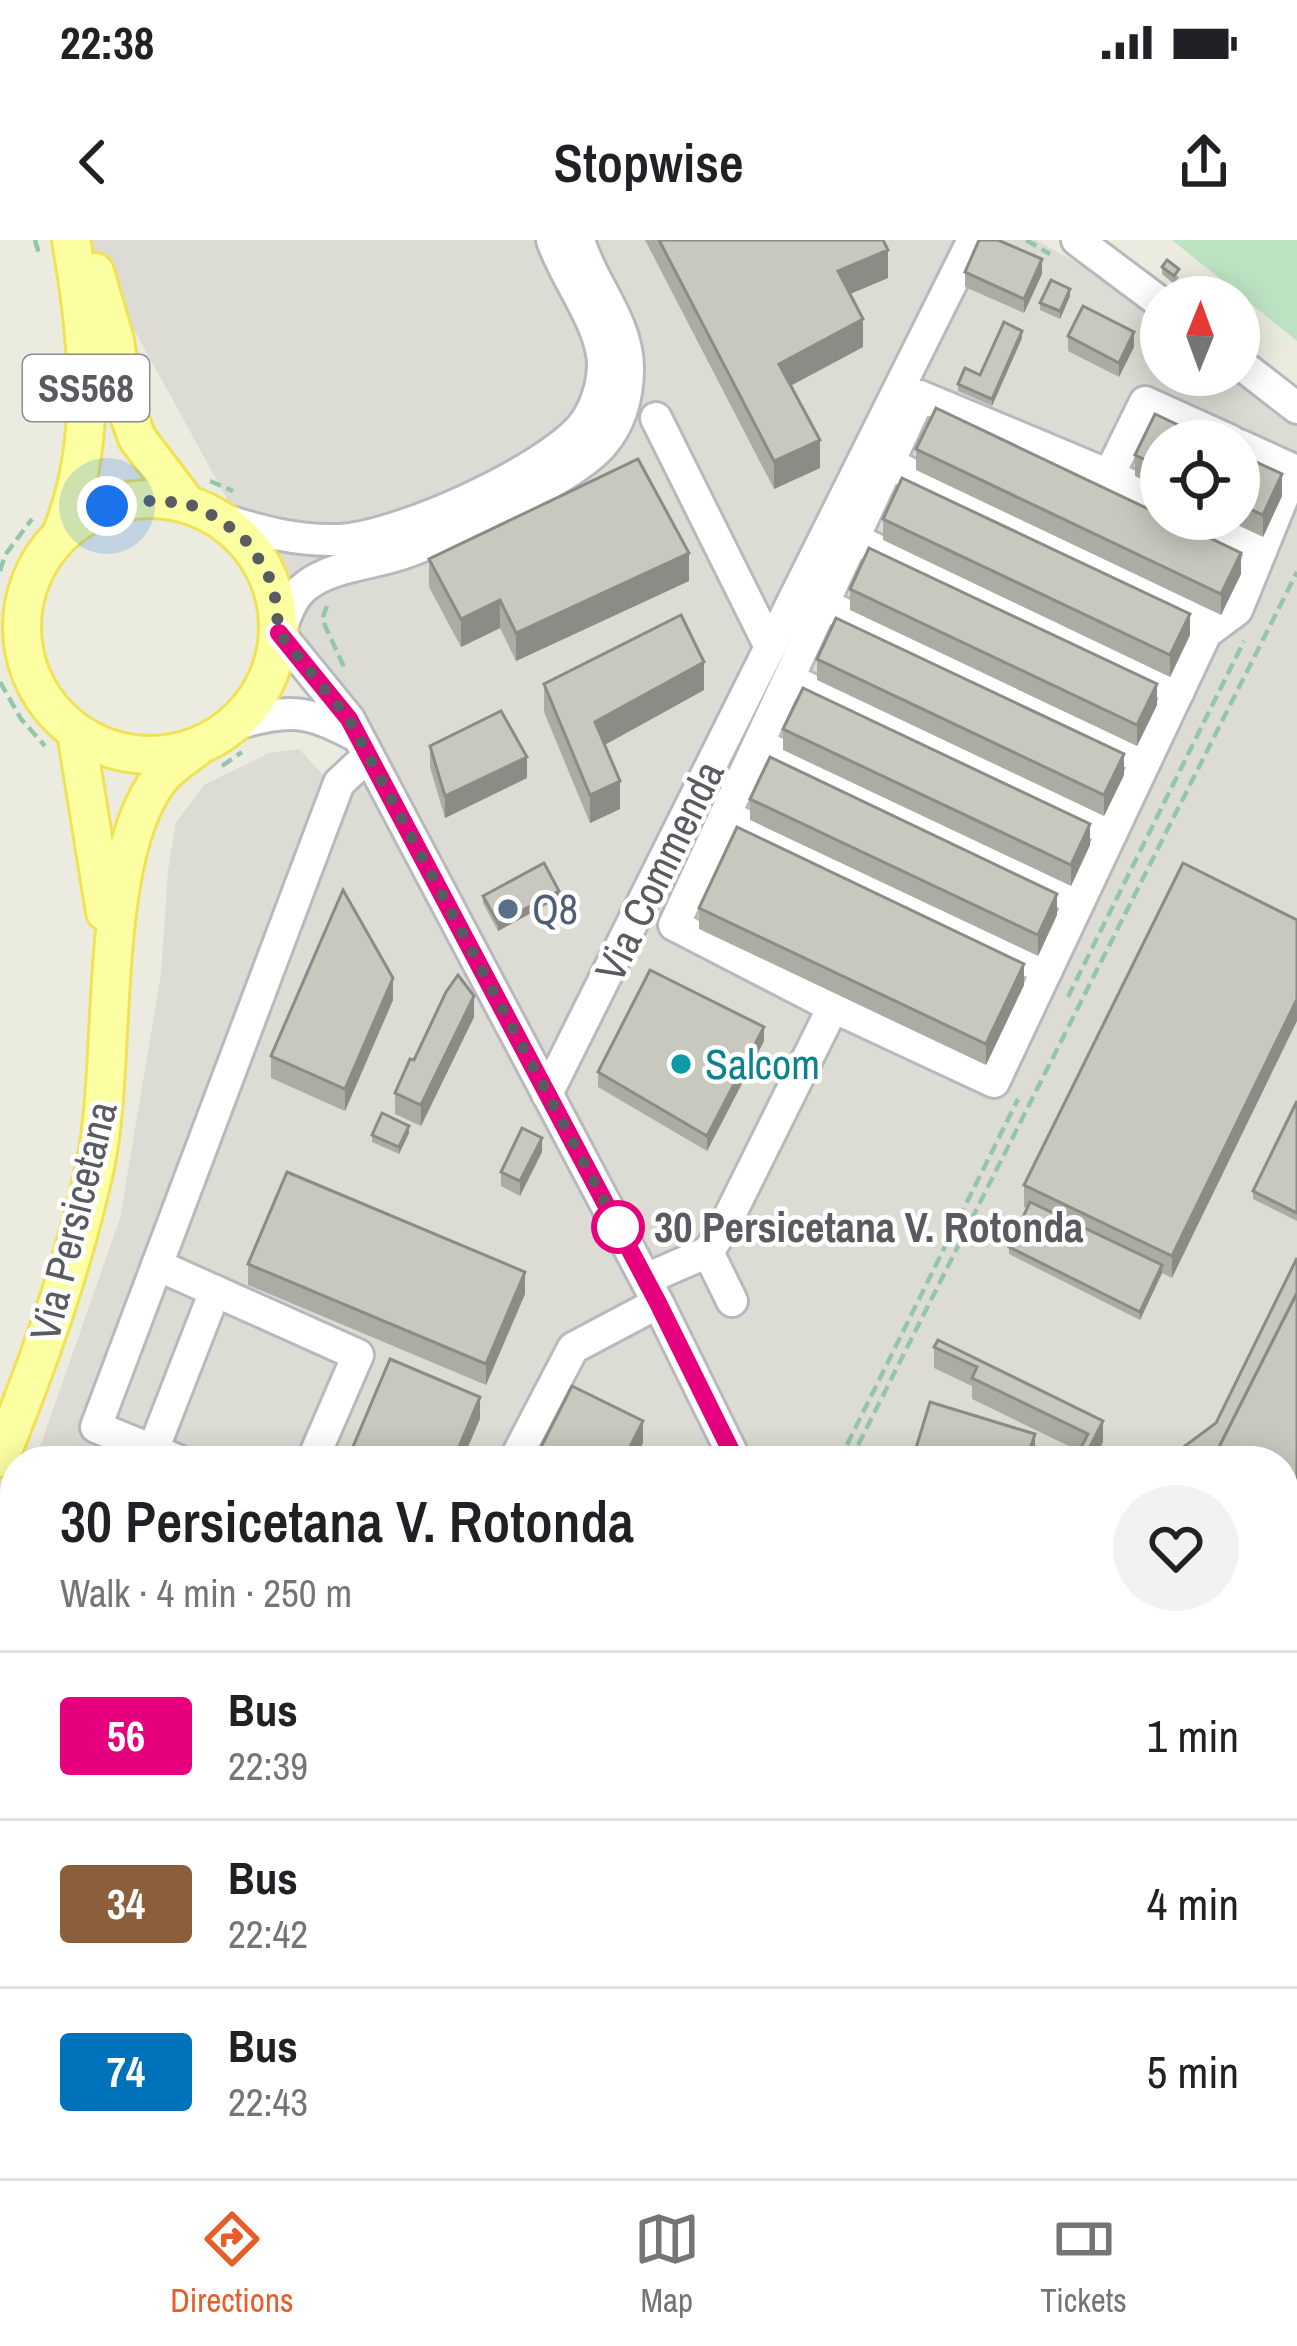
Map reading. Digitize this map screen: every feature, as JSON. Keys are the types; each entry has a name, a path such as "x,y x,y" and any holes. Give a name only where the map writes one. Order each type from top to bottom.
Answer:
{"main road":[{"name":"SS568","path":"82,240 110,321 124,401 136,438 187,503"},
{"name":"SS568","path":"51,519 77,496 87,397 84,313 55,248"},
{"path":"134,500 187,503 220,519 246,541 265,568 279,611 279,633 267,683 241,736 208,758 136,755 94,743 76,732 46,704 23,646 21,626 28,585 48,549 51,519 83,518 134,500"},
{"name":"Via Persicetana","path":"76,732 100,866 111,976"},
{"name":"Via Persicetana","path":"5,1446 68,1272 97,1156 109,1061 111,976 126,866 145,803 162,775 208,758"}],"street":[{"path":"220,519 282,538 339,541 375,536 431,517 501,481 581,427 597,398 603,363 583,304 552,240"},
{"path":"578,240 626,349 625,398 619,419 603,444 537,490 417,548 343,569 307,585 292,602 279,633 356,734 652,1291 729,1446"},
{"name":"Via Commenda","path":"547,1094 973,240"},
{"path":"1077,240 1140,287"},
{"path":"1260,379 1297,408"},
{"path":"1140,490 920,396 674,925 994,1082 1206,633 1237,610 1294,470 1260,455"},
{"path":"1109,475 1144,402 1184,420"},
{"path":"656,418 770,647"},
{"path":"889,463 1215,627"},
{"path":"854,538 1179,691"},
{"path":"1245,540 1262,548"},
{"path":"824,604 1145,760"},
{"path":"789,679 1112,832"},
{"path":"241,736 282,712 301,713 356,734"},
{"path":"142,1446 96,1427 356,734"},
{"path":"759,744 1079,901"},
{"path":"725,815 1047,970"},
{"path":"522,1446 573,1348 708,1252 833,1007"},
{"path":"708,1252 732,1301"},
{"path":"157,1265 358,1354 318,1446"},
{"path":"169,1446 215,1291"}],"path":[{"path":"35,240 55,248"},
{"path":"0,571 5,556 51,519"},
{"path":"858,1446 1297,572"},
{"path":"208,758 241,736"}],"shaded area":[{"path":"85,240 1036,240 1108,280 1140,304 1140,396 1259,396 1297,426 1297,1446 40,1446 120,1218 161,973 176,822 204,785 269,753 299,749 324,776 368,756"}],"green space":[{"path":"1172,240 1297,240 1297,341 1260,311 1260,276 1217,276"}],"building":[{"path":"659,240 883,240 888,250 838,271 863,319 779,364 820,440 774,461"},
{"path":"979,240 998,240 1042,259 1024,299 965,272"},
{"path":"1167,260 1179,269 1174,276 1162,267"},
{"path":"1051,280 1070,289 1060,311 1040,303"},
{"path":"1083,306 1134,332 1119,363 1068,336"},
{"path":"1004,322 1022,331 992,399 958,384 965,368 980,375"},
{"path":"936,408 1140,505 1140,540 1214,540 1241,553 1221,594 916,449"},
{"path":"638,459 689,553 516,633 500,600 461,619 429,559"},
{"path":"1260,464 1282,474 1260,514"},
{"path":"902,478 1190,614 1170,655 883,519"},
{"path":"869,548 1157,684 1137,725 850,589"},
{"path":"681,615 704,662 595,722 620,781 590,795 544,684"},
{"path":"836,618 1124,754 1104,795 817,659"},
{"path":"803,688 1090,824 1071,865 783,729"},
{"path":"501,711 527,757 445,796 430,746"},
{"path":"770,757 1057,894 1038,935 750,799"},
{"path":"737,827 1024,964 986,1044 699,908"},
{"path":"544,863 559,891 498,923 483,896"},
{"path":"1183,863 1297,920 1297,999 1172,1256 1024,1185"},
{"path":"343,890 393,978 345,1089 271,1056"},
{"name":"Salcom","path":"650,970 764,1027 707,1136 598,1072"},
{"path":"458,975 474,996 421,1105 395,1093"},
{"path":"1297,1101 1297,1213 1253,1191"},
{"path":"382,1113 409,1126 399,1147 372,1135"},
{"path":"522,1128 542,1138 520,1181 501,1172"},
{"path":"287,1172 525,1272 486,1364 248,1264"},
{"path":"1030,1202 1162,1265 1140,1312 1009,1247"},
{"path":"1297,1258 1297,1293 1220,1446 1185,1446 1216,1423"},
{"path":"1297,1293 1297,1446 1220,1446"},
{"path":"938,1340 1103,1421 1090,1446 1082,1446 1088,1434 972,1378 977,1367 934,1347"},
{"path":"390,1359 480,1397 459,1446 353,1446"},
{"path":"572,1386 643,1421 630,1446 542,1446"},
{"path":"930,1402 1035,1434 1031,1446 917,1446"}],"bus line":[{"name":"56","path":"279,633 349,719 658,1303 729,1446"}],"place":[{"name":"Q8","path":"508,909"},
{"name":"Salcom","path":"681,1064"},
{"name":"30 Persicetana V. Rotonda","path":"618,1227"}],"route":[{"path":"107,506 160,499 187,503 220,519 246,541 274,589 279,633 349,719 626,1242 618,1227"}]}
